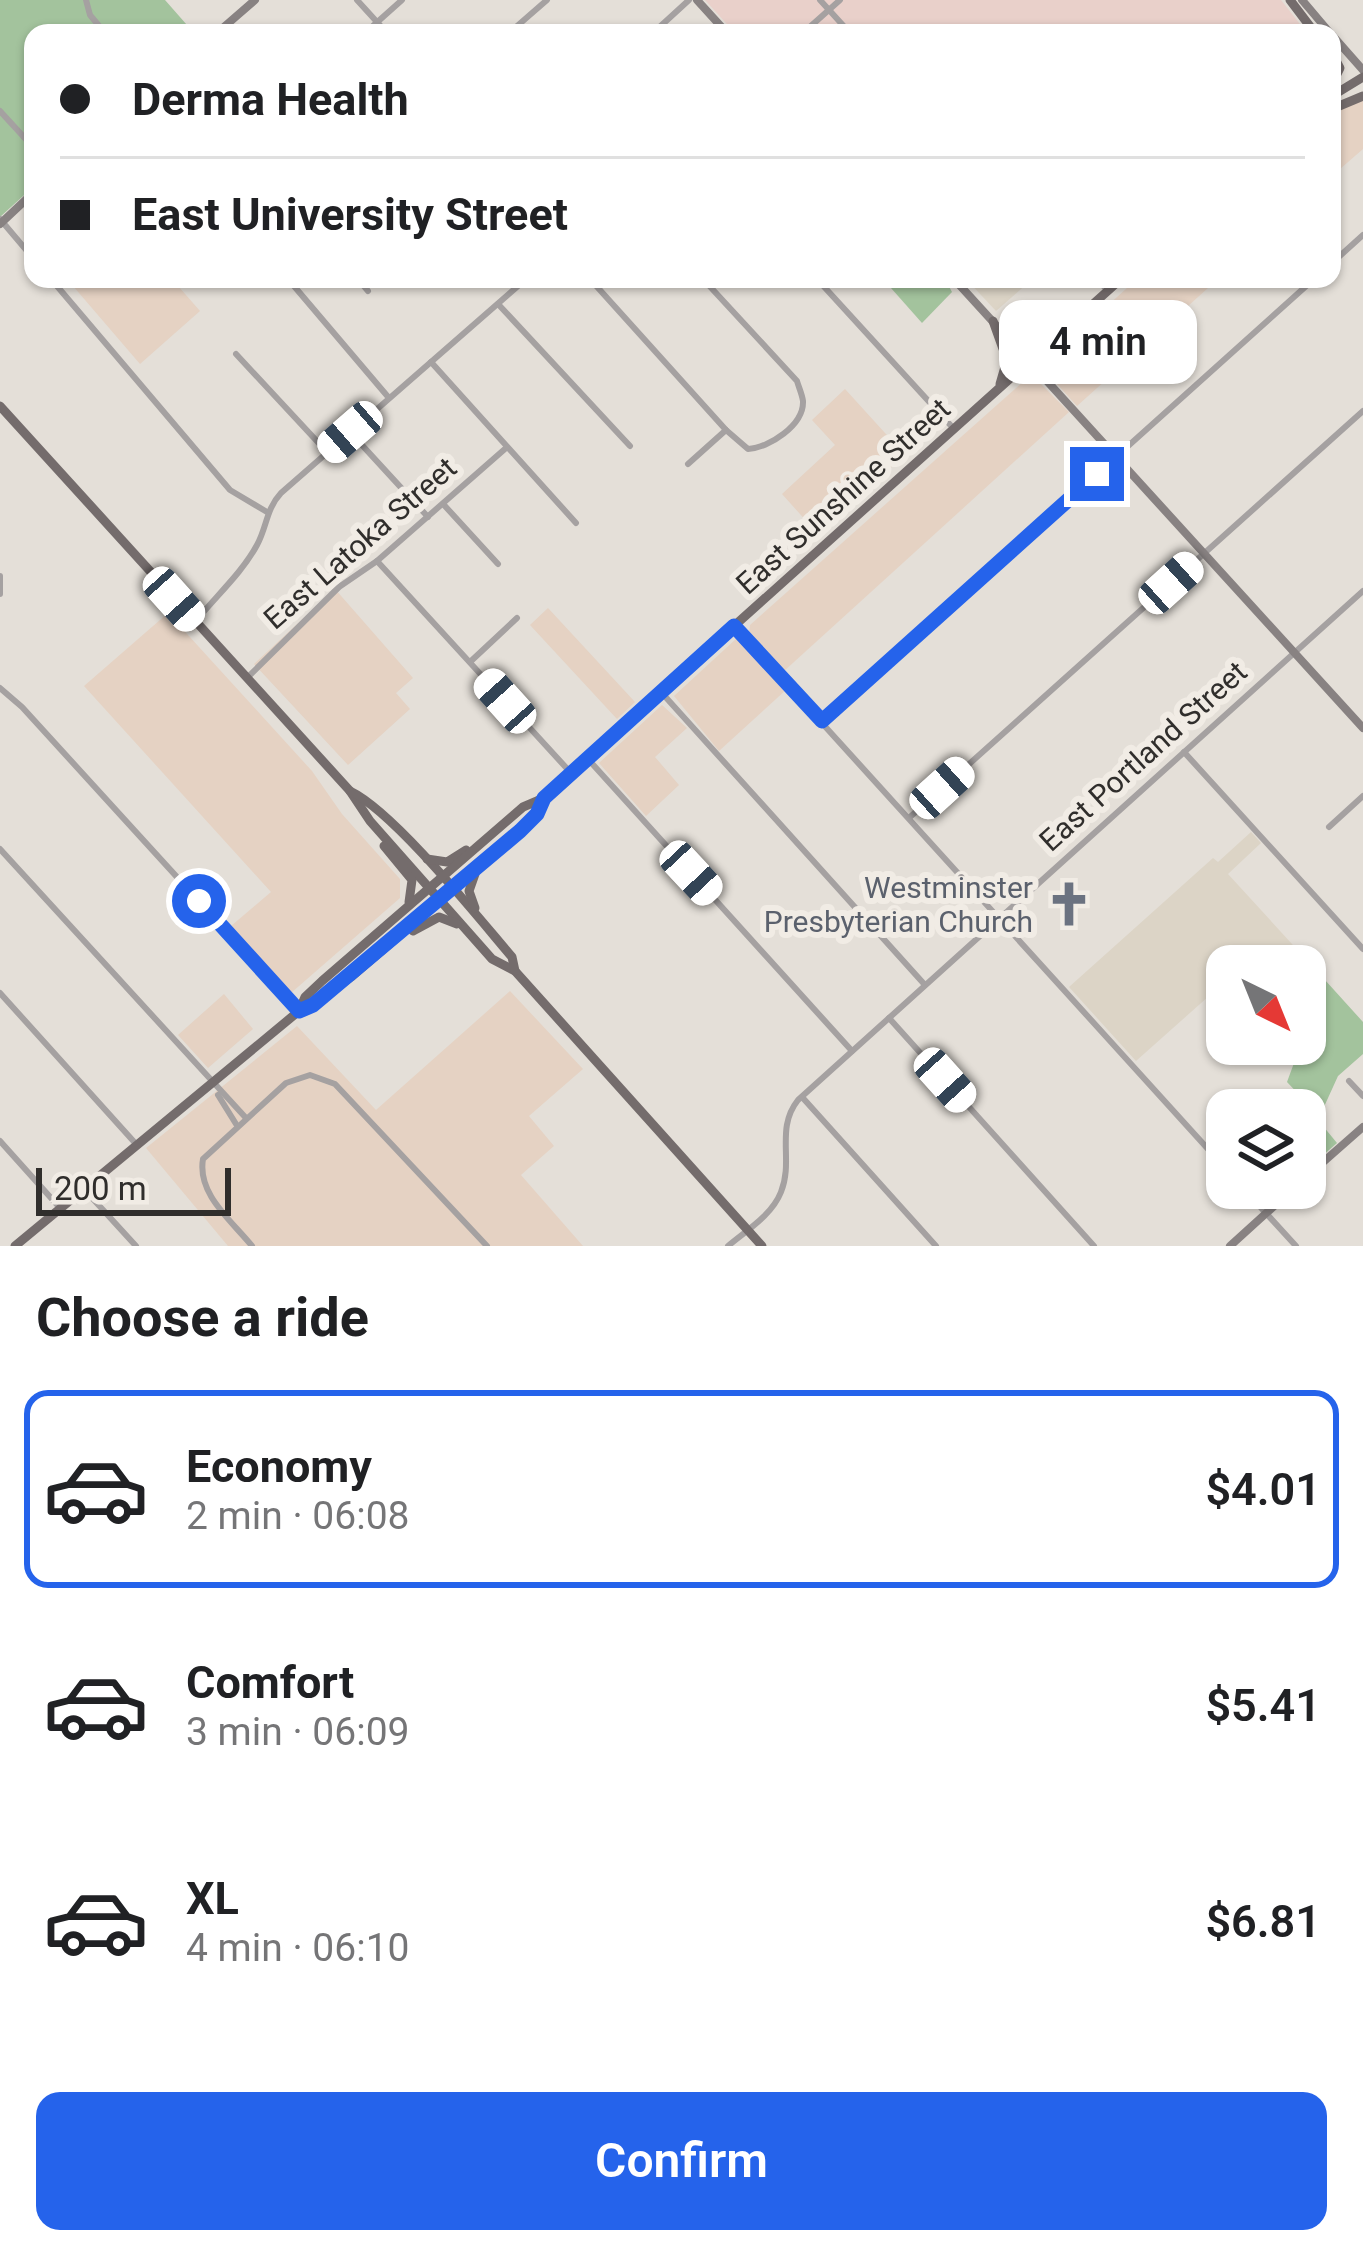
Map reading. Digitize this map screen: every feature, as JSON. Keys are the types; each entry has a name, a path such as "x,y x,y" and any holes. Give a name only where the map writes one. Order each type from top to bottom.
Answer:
{"main road":[{"path":"1290,0 1308,24"},
{"name":"East Sunshine Street","path":"299,1011 305,997 523,807 544,798 1111,288"},
{"path":"993,322 1007,366 994,393"},
{"path":"0,406 350,790 370,821 492,959 515,971"},
{"path":"350,790 366,798 506,950"},
{"name":"East Sunshine Street","path":"15,1246 210,1081 351,977 537,814 544,798"},
{"path":"417,851 434,862 453,860 523,807"},
{"path":"370,821 374,835 412,880 411,899 398,916"},
{"path":"479,866 470,900 500,936 515,971 762,1246"},
{"path":"351,977 431,919 450,920 469,932"}],"street":[{"path":"227,24 255,0"},
{"path":"358,0 377,22 402,0"},
{"path":"519,24 547,0"},
{"path":"663,24 693,0 718,24"},
{"path":"820,0 842,24"},
{"path":"813,24 840,0"},
{"path":"1302,0 1322,24"},
{"path":"1341,46 1363,74"},
{"path":"0,111 24,137"},
{"path":"24,201 1,222 24,248"},
{"path":"59,288 230,490 267,512"},
{"path":"296,288 389,398"},
{"path":"195,622 251,555 267,512 280,493 516,288"},
{"path":"598,288 726,430 748,449 763,448 799,419 803,401 797,381 711,288"},
{"path":"825,288 954,429"},
{"path":"962,288 1363,728"},
{"path":"1105,288 1108,291"},
{"path":"822,721 1304,288"},
{"path":"498,304 630,446"},
{"path":"236,354 327,452"},
{"path":"430,362 576,523"},
{"path":"909,818 1363,411"},
{"path":"688,464 726,430"},
{"path":"350,432 428,517"},
{"name":"East Latoka Street","path":"248,678 333,592 377,561 506,448"},
{"path":"443,504 498,564"},
{"path":"377,561 571,773"},
{"path":"0,576 1,592"},
{"name":"East Portland Street","path":"802,1097 1363,591"},
{"path":"470,662 517,618"},
{"path":"734,626 1206,1147"},
{"path":"0,688 299,1011"},
{"path":"661,692 925,985"},
{"path":"1184,752 1363,949"},
{"path":"587,758 852,1051"},
{"path":"1329,827 1363,796"},
{"path":"0,849 246,1118"},
{"path":"0,994 136,1144"},
{"path":"889,1018 1094,1246"},
{"path":"252,1246 208,1193 200,1177 203,1159 286,1083 310,1075 335,1084 487,1246"},
{"path":"210,1081 237,1126"},
{"path":"1349,1081 1363,1096"},
{"path":"728,1246 781,1193 785,1126 791,1108 802,1097 936,1246"},
{"path":"1326,1160 1363,1127"},
{"path":"0,1141 60,1208"},
{"path":"83,1188 136,1246"},
{"path":"1262,1209 1296,1246"},
{"path":"1230,1246 1270,1209"}],"shaded area":[{"path":"705,0 1281,0 1300,24 727,24"},
{"path":"1363,99 1363,149 1341,168 1341,108"},
{"path":"75,288 180,288 200,311 140,364"},
{"path":"974,288 1022,288 996,311"},
{"path":"1127,288 1208,288 1077,406 1046,372 1045,362"},
{"path":"1033,376 1069,412 783,672 749,634 750,625"},
{"path":"845,389 905,455 818,534 782,494 835,445 812,420"},
{"path":"335,589 413,678 396,693 410,709 348,765 254,664"},
{"path":"548,608 635,702 617,719 530,625"},
{"path":"168,613 312,771 342,814 400,879 400,898 291,993 231,926 271,892 84,686"},
{"path":"737,638 787,689 719,751 674,696"},
{"path":"662,705 687,728 655,757 679,785 646,816 599,763"},
{"path":"1251,832 1261,843 1228,874 1293,945 1206,945 1206,999 1136,1061 1069,987 1213,858 1218,862"},
{"path":"510,991 583,1069 529,1116 554,1146 521,1175 583,1246 228,1246 146,1148 297,1026 376,1110"},
{"path":"224,994 253,1029 208,1068 178,1035"}],"green space":[{"path":"0,0 165,0 186,24 24,24 24,195 0,217"},
{"path":"891,288 950,288 952,292 922,323"},
{"path":"1326,981 1363,1022 1363,1054 1338,1076 1326,1102 1326,1089 1294,1089 1287,1082 1293,1065 1326,1065"},
{"path":"1326,1130 1337,1143 1326,1153"}],"place":[{"name":"Westminster Presbyterian Church","path":"1069,904"}],"route":[{"path":"199,901 299,1011 313,1005 520,831 537,814 544,798 734,626 822,721 1097,474"}]}
